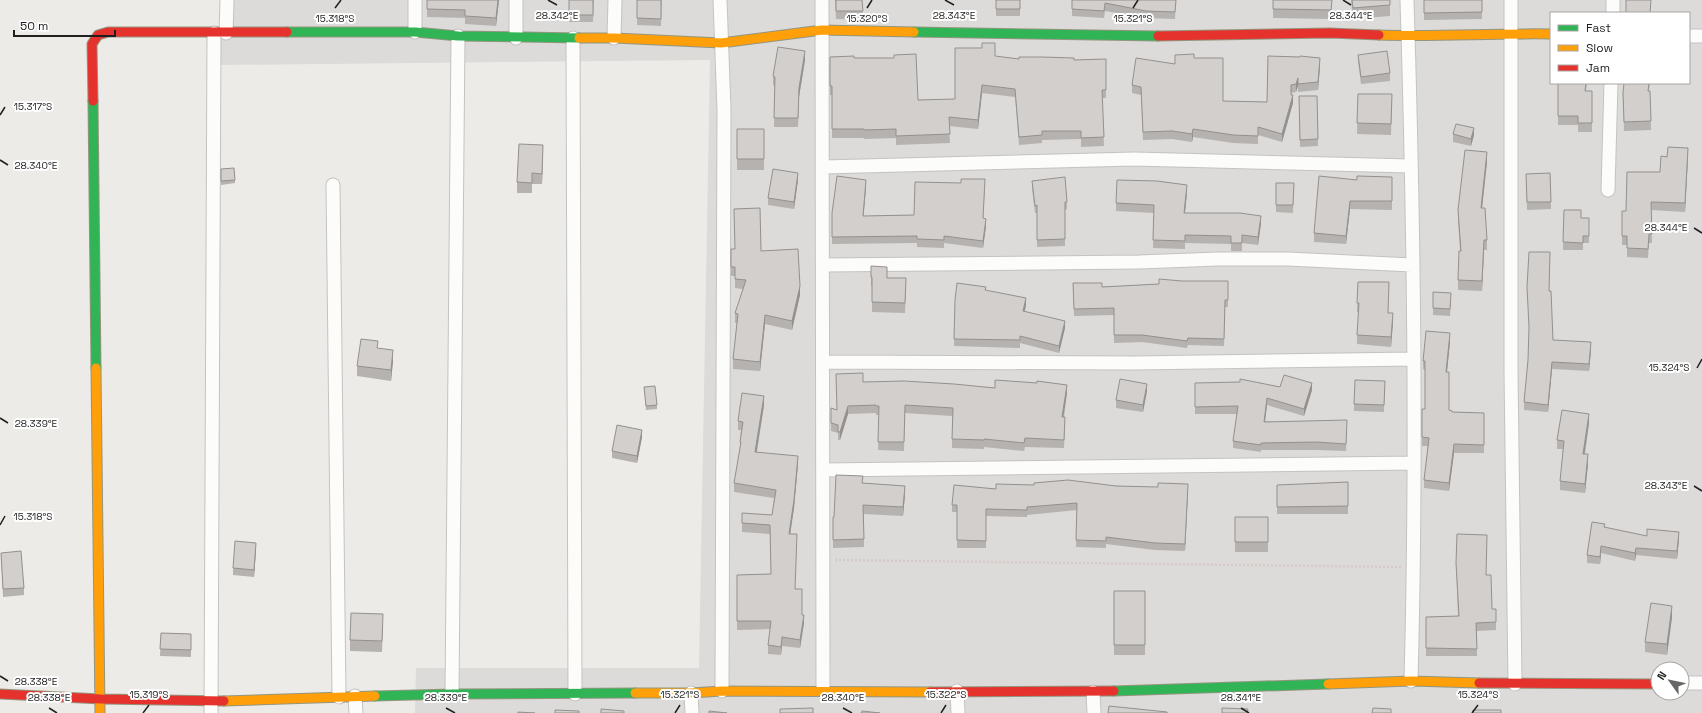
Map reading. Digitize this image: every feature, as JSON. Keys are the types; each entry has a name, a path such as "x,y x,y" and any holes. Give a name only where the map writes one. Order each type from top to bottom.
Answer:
{"street":[{"path":"210,707 220,33 227,0"},
{"path":"415,0 415,32"},
{"path":"516,0 516,38"},
{"path":"614,38 615,0"},
{"path":"720,0 724,110 722,691"},
{"path":"822,0 823,690"},
{"path":"1408,0 1414,359 1414,567 1411,681"},
{"path":"1511,0 1511,370 1514,684"},
{"path":"1613,0 1613,12"},
{"path":"100,713 92,44 98,35 108,32 415,32 458,36 516,38 614,38 721,43 822,30 1183,36 1330,33 1408,36 1511,33 1550,34"},
{"path":"452,694 458,36"},
{"path":"1690,36 1702,36"},
{"path":"573,38 575,694"},
{"path":"1608,190 1611,84"},
{"path":"823,167 1134,158 1410,166"},
{"path":"333,185 339,697"},
{"path":"823,265 1139,262 1218,259 1288,259 1412,265"},
{"path":"823,362 1134,363 1414,359"},
{"path":"823,470 1413,463"},
{"path":"0,694 101,699 210,707 355,696 452,694 691,693 722,691 823,690 1093,692 1411,681 1514,684 1650,684"},
{"path":"1690,683 1702,683"},
{"path":"957,691 958,713"},
{"path":"1093,692 1094,713"},
{"path":"691,693 692,713"},
{"path":"355,696 356,713"}],"path":[{"path":"822,560 1414,567"}],"shaded area":[{"path":"220,0 1702,0 1702,713 415,713 416,668 699,668 710,60 218,65"}],"building":[{"path":"427,0 498,0 496,18 465,16 465,10 427,9"},
{"path":"569,0 593,0 593,15 569,15"},
{"path":"637,0 661,0 661,19 637,18"},
{"path":"836,0 862,0 863,11 836,11"},
{"path":"996,0 1020,0 1020,9 996,9"},
{"path":"1072,0 1176,0 1175,12 1146,11 1105,3 1104,11 1072,9"},
{"path":"1273,0 1332,0 1331,10 1273,9"},
{"path":"1352,0 1390,0 1390,5 1353,8"},
{"path":"1424,0 1482,0 1482,12 1424,13"},
{"path":"1626,0 1651,0 1650,12 1626,12"},
{"path":"982,43 995,43 995,56 1019,59 1019,57 1042,57 1074,58 1074,60 1106,59 1106,90 1102,90 1104,137 1081,138 1081,131 1042,131 1042,135 1019,137 1015,89 982,85 978,120 949,117 950,134 896,136 896,129 832,129 830,57 854,56 854,58 894,58 894,55 916,54 918,100 955,99 955,48 982,48"},
{"path":"778,47 805,51 799,88 798,118 774,118 775,77 773,76"},
{"path":"1387,51 1390,73 1361,77 1358,55"},
{"path":"1194,54 1194,58 1223,58 1223,101 1267,102 1268,56 1300,56 1320,58 1318,82 1298,84 1298,78 1296,84 1291,85 1291,95 1293,95 1282,134 1258,127 1258,136 1233,135 1193,129 1192,134 1172,131 1143,132 1141,87 1132,85 1136,58 1175,64 1175,55"},
{"path":"1558,84 1586,84 1585,91 1592,91 1592,123 1578,123 1578,116 1558,116"},
{"path":"1624,84 1649,84 1648,91 1650,91 1651,121 1624,122"},
{"path":"1358,94 1392,94 1391,124 1357,123"},
{"path":"1299,96 1317,96 1318,139 1300,140"},
{"path":"1456,124 1474,128 1471,139 1453,134"},
{"path":"737,129 764,129 764,159 737,159"},
{"path":"519,144 543,145 542,174 532,173 532,183 517,182"},
{"path":"1668,147 1688,148 1685,203 1651,202 1652,234 1649,234 1648,249 1627,248 1627,236 1622,236 1622,211 1626,211 1627,172 1660,172 1661,156 1667,157"},
{"path":"1465,150 1487,152 1481,208 1485,208 1487,240 1484,240 1482,281 1458,280 1459,251 1461,251 1458,210"},
{"path":"234,168 235,180 221,181 221,169"},
{"path":"773,169 798,173 794,202 768,198"},
{"path":"1550,173 1551,202 1527,202 1526,174"},
{"path":"837,176 866,180 863,216 914,215 915,182 961,183 961,179 985,179 983,218 986,219 983,241 944,236 944,240 917,239 917,236 832,237 832,213"},
{"path":"1319,176 1357,180 1357,176 1392,177 1392,201 1350,201 1346,236 1314,233"},
{"path":"1065,177 1067,202 1065,202 1065,239 1037,240 1037,205 1035,206 1032,181"},
{"path":"1117,180 1157,181 1187,185 1184,213 1240,213 1261,216 1258,237 1242,235 1242,243 1231,243 1231,236 1185,235 1185,241 1153,240 1154,205 1116,203"},
{"path":"1276,183 1294,183 1293,205 1276,205"},
{"path":"760,208 761,251 798,249 800,286 792,321 765,315 760,362 733,359 738,314 735,313 746,280 735,279 735,267 731,267 731,249 735,249 734,209"},
{"path":"1564,210 1581,210 1581,218 1589,218 1589,236 1583,236 1583,243 1563,242"},
{"path":"1529,252 1550,252 1549,291 1551,291 1553,340 1591,342 1589,364 1552,362 1548,405 1524,402 1528,360 1529,327 1527,287"},
{"path":"871,266 887,267 887,278 906,278 905,303 872,302"},
{"path":"1159,279 1182,281 1228,281 1228,300 1225,300 1224,339 1188,338 1187,341 1142,335 1114,335 1114,308 1074,309 1073,283 1102,283 1102,287 1159,284"},
{"path":"1358,282 1389,282 1388,313 1393,313 1391,337 1357,335 1359,303 1357,303"},
{"path":"957,283 986,287 985,290 1026,298 1023,311 1065,321 1059,346 1020,336 1020,340 954,339"},
{"path":"1433,292 1451,293 1450,309 1433,308"},
{"path":"1426,331 1450,333 1446,372 1449,372 1449,410 1452,412 1484,413 1484,445 1454,444 1449,483 1424,480 1429,438 1422,437 1422,409 1425,409 1425,361 1423,361"},
{"path":"361,339 378,341 377,348 393,350 391,370 357,366"},
{"path":"863,373 863,382 904,381 995,388 995,380 1037,383 1037,381 1067,385 1062,417 1065,417 1064,440 1025,438 1024,443 984,439 952,439 953,408 905,405 904,442 878,442 879,406 876,405 848,406 840,432 838,432 838,425 831,423 831,408 837,410 836,374"},
{"path":"1284,375 1312,383 1304,409 1267,398 1264,422 1347,420 1346,444 1316,442 1261,443 1261,445 1233,441 1238,406 1195,407 1195,383 1240,382 1240,379 1280,387"},
{"path":"1120,379 1147,384 1143,405 1116,400"},
{"path":"1355,380 1385,381 1384,405 1354,404"},
{"path":"655,386 657,405 646,406 644,387"},
{"path":"742,393 764,396 755,452 798,456 789,534 797,534 795,589 802,589 802,615 804,615 800,640 782,637 781,647 768,645 771,621 737,621 737,575 771,574 770,525 742,523 742,513 772,515 776,490 734,483 743,422 738,421"},
{"path":"1562,410 1589,414 1583,454 1588,454 1585,484 1560,481 1564,441 1557,440"},
{"path":"617,425 642,430 637,456 612,451"},
{"path":"836,475 863,476 862,483 905,486 903,507 863,505 864,539 833,540"},
{"path":"1068,480 1116,486 1158,487 1158,483 1188,484 1185,544 1155,543 1106,537 1106,541 1076,540 1077,503 1027,507 1027,510 986,509 986,541 957,540 957,505 952,505 954,485 996,489 996,484 1034,485 1034,483"},
{"path":"1348,482 1348,506 1277,507 1277,485"},
{"path":"1235,517 1268,517 1268,542 1235,542"},
{"path":"1592,522 1605,524 1604,527 1647,536 1647,529 1679,532 1677,551 1636,548 1635,553 1601,546 1600,557 1587,555"},
{"path":"1457,534 1487,535 1486,575 1491,575 1492,609 1496,609 1496,622 1476,623 1477,649 1426,648 1426,617 1459,616 1456,563"},
{"path":"235,541 256,543 254,570 233,568"},
{"path":"21,551 24,588 3,589 1,553"},
{"path":"1114,591 1145,591 1145,645 1114,645"},
{"path":"1651,603 1672,606 1667,644 1645,642"},
{"path":"351,613 383,614 382,641 350,640"},
{"path":"161,633 191,634 191,650 160,649"},
{"path":"1109,706 1167,712 1167,713 1108,713"},
{"path":"813,708 813,713 780,713 780,709"},
{"path":"1222,708 1248,709 1247,713 1222,713"},
{"path":"1373,708 1391,709 1391,713 1372,713"},
{"path":"601,709 624,711 624,713 601,713"},
{"path":"555,710 579,711 579,713 555,713"},
{"path":"1473,710 1501,710 1501,713 1473,713"},
{"path":"709,711 727,713 709,713"},
{"path":"862,711 880,713 861,713"}],"traffic: fast":[{"path":"287,32 415,32 458,36 579,38"},
{"path":"914,32 1158,36"},
{"path":"93,101 96,368"},
{"path":"1114,691 1328,684"},
{"path":"375,696 635,693"}],"traffic: slow":[{"path":"579,38 614,38 721,43 822,30 914,32"},
{"path":"1379,35 1422,36 1550,34"},
{"path":"96,368 100,713"},
{"path":"1328,684 1411,681 1479,683"},
{"path":"635,693 691,693 722,691 930,692"},
{"path":"224,701 375,696"}],"traffic: jam":[{"path":"93,101 92,44 98,35 108,32 287,32"},
{"path":"1158,36 1330,33 1379,35"},
{"path":"1479,683 1650,684"},
{"path":"930,692 1114,691"},
{"path":"0,694 101,699 224,701"}]}
